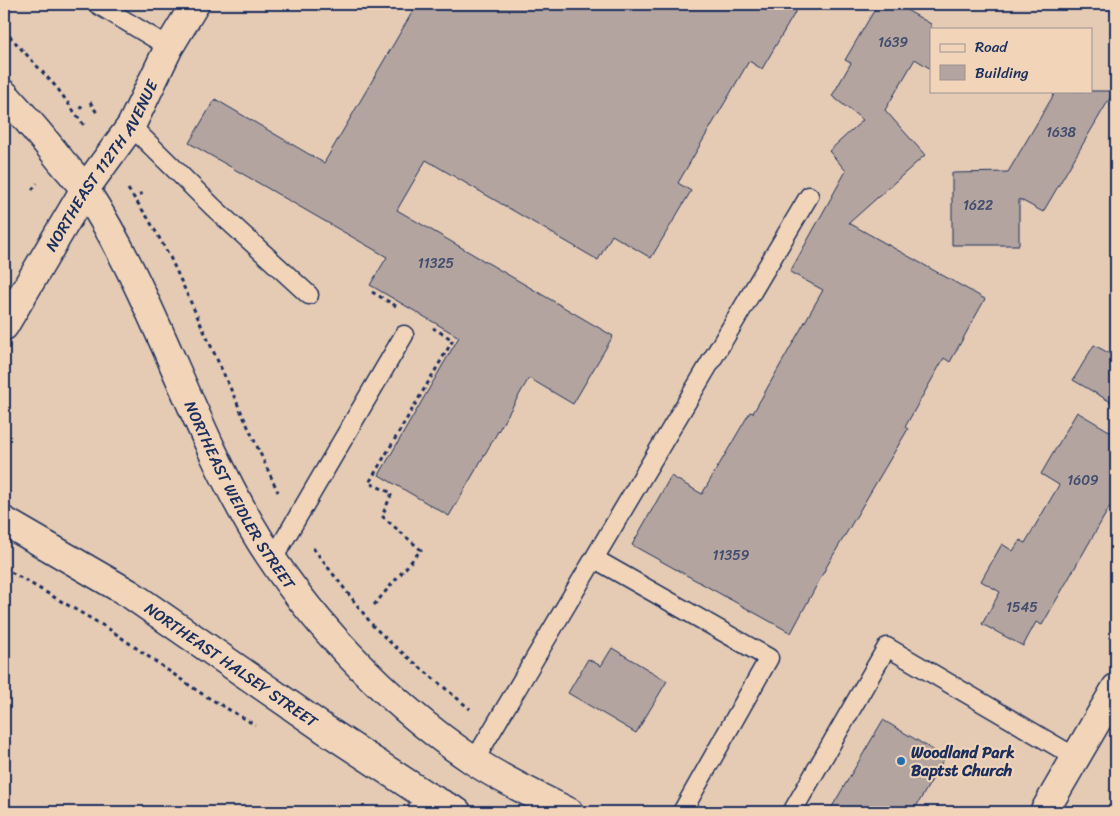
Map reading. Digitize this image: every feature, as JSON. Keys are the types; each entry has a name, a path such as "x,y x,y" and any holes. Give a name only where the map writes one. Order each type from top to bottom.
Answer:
{"main road":[{"name":"NORTHEAST 112TH AVENUE","path":"4,326 85,190 131,126 169,47 194,4"},
{"name":"NORTHEAST WEIDLER STREET","path":"4,94 51,147 85,190 113,236 212,448 250,523 294,591 340,645 381,686 417,718 474,761 513,784 569,812"},
{"name":"NORTHEAST HALSEY STREET","path":"4,521 130,594 326,730 421,804 456,812"},
{"path":"1044,812 1116,688"}],"lane":[{"path":"97,4 169,47"},
{"path":"131,126 213,207 309,295"},
{"path":"474,761 809,196"},
{"path":"273,559 404,335"},
{"path":"595,559 769,658 682,812"},
{"path":"792,812 887,647 1075,758"}],"path":[{"path":"4,30 58,89"},
{"path":"90,102 102,120"},
{"path":"80,109 83,103"},
{"path":"139,195 145,192"},
{"path":"148,218 170,257 282,500"},
{"path":"372,292 398,308"},
{"path":"374,605 421,550 382,516 392,492 369,483 453,340 430,326"},
{"path":"313,547 374,627 494,728"}],"building":[{"path":"417,4 800,4 762,69 749,61 678,183 691,191 651,258 612,235 598,260 426,160 397,210 613,336 573,404 529,378 449,516 379,475 459,337 370,285 387,257 189,143 215,99 324,163"},
{"path":"878,4 896,4 931,24 930,68 915,59 885,110 925,155 849,223 985,299 950,362 944,358 905,427 908,429 828,564 791,633 632,545 671,476 702,494 750,412 753,413 823,290 790,272 846,171 829,151 863,120 832,96 851,63 845,60"},
{"path":"1114,91 1043,212 1019,199 1019,245 952,245 952,173 1008,172 1055,92"},
{"path":"1094,345 1116,357 1116,405 1073,380"},
{"path":"1077,412 1116,435 1116,496 1042,625 1036,622 1023,646 982,624 1000,592 981,581 1002,544 1013,551 1020,540 1025,543 1059,485 1041,474"},
{"path":"612,648 667,681 636,733 568,693 588,659 601,666"},
{"name":"Woodland Park Baptst Church","path":"883,720 945,757 933,778 913,812 829,812"}],"place":[{"name":"Woodland Park Baptst Church","path":"901,761"}]}
